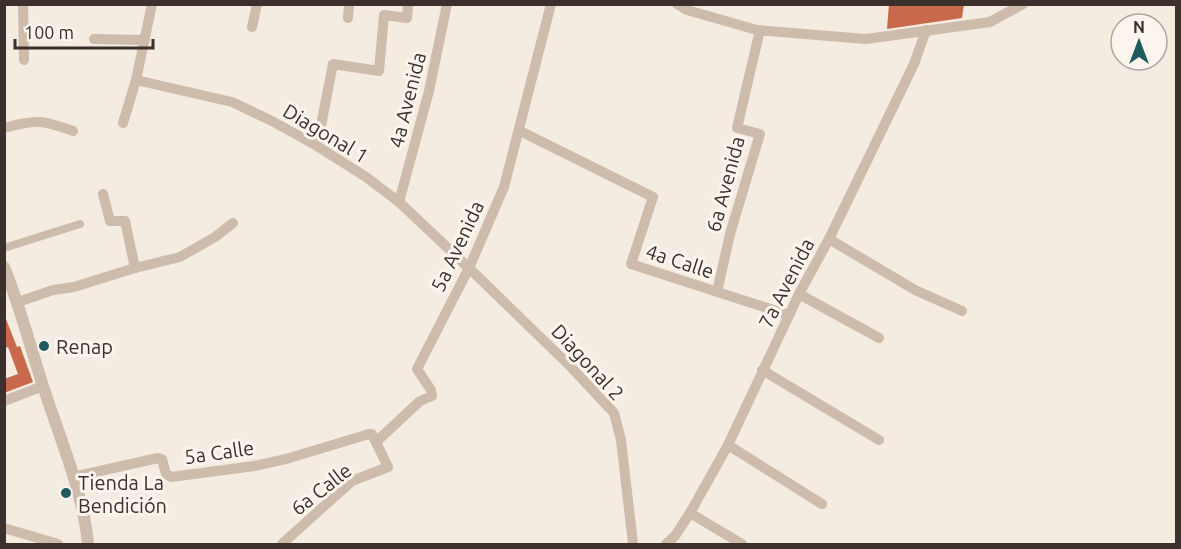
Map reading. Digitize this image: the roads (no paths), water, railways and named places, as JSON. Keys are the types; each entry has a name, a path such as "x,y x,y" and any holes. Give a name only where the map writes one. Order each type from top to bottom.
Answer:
{"street":[{"path":"23,4 24,60"},
{"path":"123,123 136,80 152,4"},
{"path":"252,27 257,4"},
{"path":"348,18 349,4"},
{"path":"317,146 333,64 379,70 384,15 407,18 408,4"},
{"name":"4a Avenida","path":"399,202 426,100 447,4"},
{"name":"5a Avenida","path":"376,442 420,401 432,396 431,390 417,369 469,268 504,187 551,4"},
{"path":"677,4 687,10 760,30 866,39 990,22 1023,4"},
{"name":"6a Avenida","path":"717,292 730,234 760,135 737,128 760,30"},
{"name":"7a Avenida","path":"666,544 675,536 690,513 728,445 799,294 829,239 914,64 926,30"},
{"path":"94,39 145,40"},
{"name":"Diagonal 1","path":"136,80 232,102 317,146 366,177 399,202 469,268"},
{"path":"4,128 27,121 47,122 74,131"},
{"name":"4a Calle","path":"520,131 653,197 631,264 789,315"},
{"path":"103,194 110,221 125,221 135,268"},
{"path":"18,302 53,290 74,287 188,253 233,223"},
{"path":"4,248 81,224"},
{"path":"829,239 915,290 962,311"},
{"path":"4,267 18,302 74,477 88,544"},
{"name":"Diagonal 2","path":"469,268 571,367 614,413 621,440 633,544"},
{"path":"799,294 879,338"},
{"path":"762,370 879,440"},
{"path":"4,401 43,386"},
{"name":"5a Calle","path":"74,477 158,458 162,459 166,474 171,477 254,466 286,459 369,434 372,434 376,442"},
{"name":"6a Calle","path":"282,544 352,482 387,468 388,465 376,442"},
{"path":"728,445 822,504"},
{"path":"690,513 742,544"},
{"path":"4,528 58,544"}],"place":[{"name":"Renap","path":"44,346"},
{"name":"Tienda La Bendición","path":"66,493"}]}
